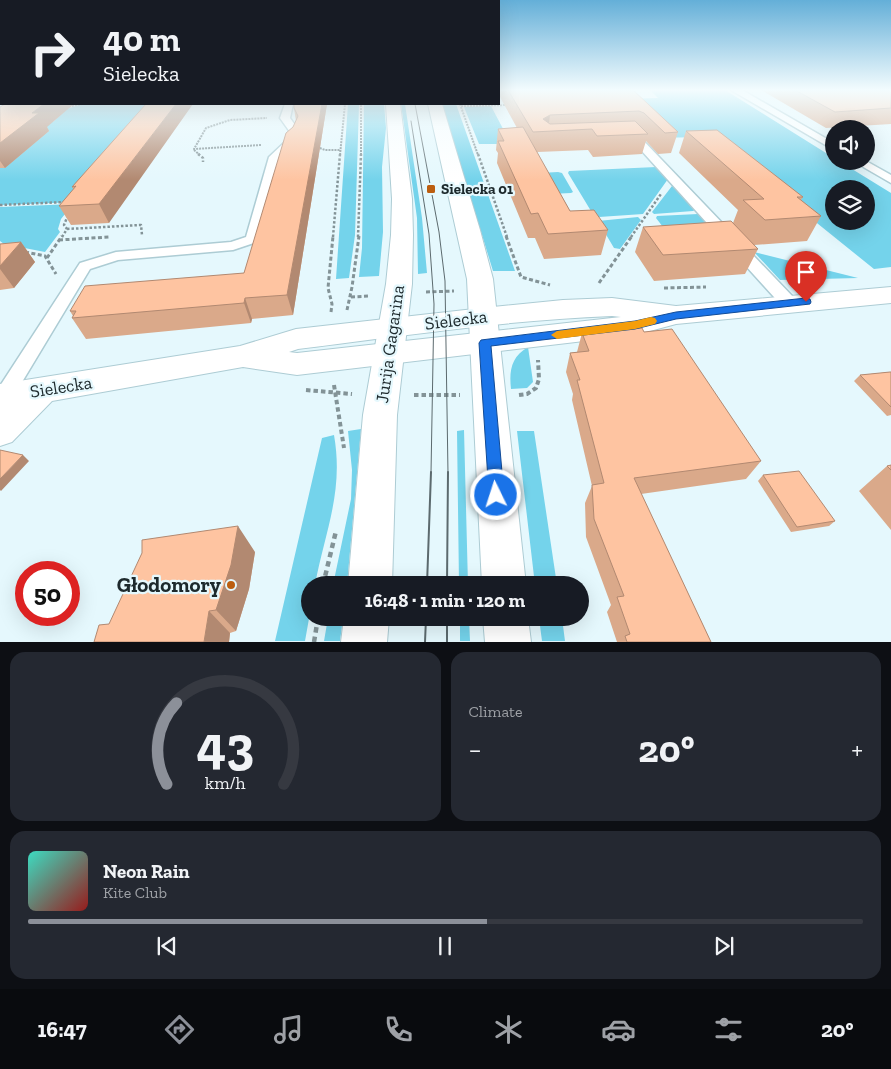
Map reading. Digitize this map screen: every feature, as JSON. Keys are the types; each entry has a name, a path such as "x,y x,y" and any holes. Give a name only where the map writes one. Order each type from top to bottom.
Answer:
{"main road":[{"name":"Jurija Gagarina","path":"371,576 380,416 399,284 402,235 402,199 395,120"},
{"path":"439,120 480,279 503,576"},
{"name":"Sielecka","path":"2,397 240,357 297,364 390,341 484,330 635,325 676,315 891,295"},
{"path":"0,432 43,390"},
{"path":"364,642 366,626"},
{"path":"507,626 508,642"}],"lane":[{"path":"2,397 85,266 103,258 234,246 252,239 274,157 291,141 295,132 286,120"},
{"path":"787,120 825,142"},
{"path":"615,136 634,136 789,303"},
{"path":"874,170 891,180"}],"path":[{"path":"194,149 206,128 231,120"},
{"path":"331,314 332,304 328,288 343,120"},
{"path":"345,319 358,238 361,120"},
{"path":"465,120 521,277 556,288"},
{"path":"194,149 291,141 324,150 340,150"},
{"path":"194,149 203,158 203,162"},
{"path":"598,284 672,177"},
{"path":"0,205 68,202"},
{"path":"67,229 64,225 69,213"},
{"path":"67,229 141,225 142,235"},
{"path":"47,258 67,229"},
{"path":"18,251 45,256 68,292"},
{"path":"657,289 714,286"},
{"path":"427,292 451,291"},
{"path":"350,297 376,295"},
{"path":"514,395 530,393 538,386 540,378 536,353"},
{"path":"334,382 345,452"},
{"path":"335,393 354,394"},
{"path":"425,395 456,395"},
{"path":"326,576 338,523"},
{"path":"314,642 317,626"}],"shaded area":[{"path":"148,120 78,202 0,205 0,168 5,168 34,131 54,121"},
{"path":"347,120 359,120 355,235 349,278 336,279"},
{"path":"364,120 385,120 382,167 383,232 379,276 359,277 362,248"},
{"path":"403,120 407,120 422,218 427,273 418,274 417,218"},
{"path":"447,120 462,120 515,271 493,271"},
{"path":"469,120 498,120 511,144 479,144"},
{"path":"635,120 773,120 825,152 825,170 854,170 870,180 825,180 825,230 710,137 645,138"},
{"path":"656,167 668,179 643,214 599,217 594,216 568,173 569,171"},
{"path":"539,173 562,173 573,192 550,194"},
{"path":"875,183 891,193 891,267 874,269 826,230 875,230"},
{"path":"672,186 695,210 654,214 652,212"},
{"path":"73,204 61,219 58,229 60,232 45,252 4,244 0,241 0,207"},
{"path":"698,214 724,242 677,245 656,218 657,216"},
{"path":"638,217 641,220 620,249 614,248 598,221"},
{"path":"754,252 858,278 780,280"},
{"path":"528,347 533,382 527,388 511,389 510,376 512,365 518,355"},
{"path":"361,429 348,576 335,576 351,499 352,470 348,431"},
{"path":"464,430 468,576 459,576 457,431"},
{"path":"517,431 534,431 556,576 534,576"},
{"path":"334,435 337,475 332,511 317,576 301,576 301,626 308,626 305,641 275,641 322,438"},
{"path":"327,626 342,626 340,641 324,641"},
{"path":"460,626 469,626 470,641 460,641"},
{"path":"540,626 563,626 565,641 542,641"}],"building":[{"path":"0,120 30,120 0,143"},
{"path":"132,120 164,120 99,204 59,206 76,186 72,187"},
{"path":"296,120 319,120 287,295 245,298 244,303 72,318 76,311 70,311 85,286 244,273 286,133 293,127"},
{"path":"526,120 544,120 550,124 635,121 648,134 597,136 592,129 533,132"},
{"path":"651,120 665,120 678,132 665,133"},
{"path":"523,127 570,211 594,210 608,230 548,234 538,213 531,214 498,141 504,141 498,129"},
{"path":"717,130 803,197 797,197 821,216 765,220 743,200 764,199 686,131"},
{"path":"731,221 758,249 663,255 643,227"},
{"path":"21,242 0,266 0,244"},
{"path":"642,328 644,332 672,329 761,461 634,478 711,642 627,642 625,636 630,634 617,597 624,596 594,519 592,485 604,483 577,380 580,380 570,353 589,351 582,333"},
{"path":"891,372 891,407 860,375"},
{"path":"0,450 23,455 0,479"},
{"path":"799,471 835,521 797,527 763,475"},
{"path":"238,526 231,565 216,610 209,611 204,642 94,642 99,625 109,624 142,553 142,540"}],"tram line":[{"path":"418,120 439,232 445,281 448,473"},
{"path":"411,121 429,234 434,304 431,473"},
{"path":"427,576 431,472"},
{"path":"447,576 448,473"},
{"path":"425,642 426,626"},
{"path":"447,626 447,642"}],"slow traffic":[{"path":"557,335 635,325 651,321"}],"place":[{"name":"Sielecka 01","path":"431,189"},
{"name":"Głodomory","path":"231,585"}],"route":[{"path":"496,495 485,343 635,325 676,315 806,302"}]}
